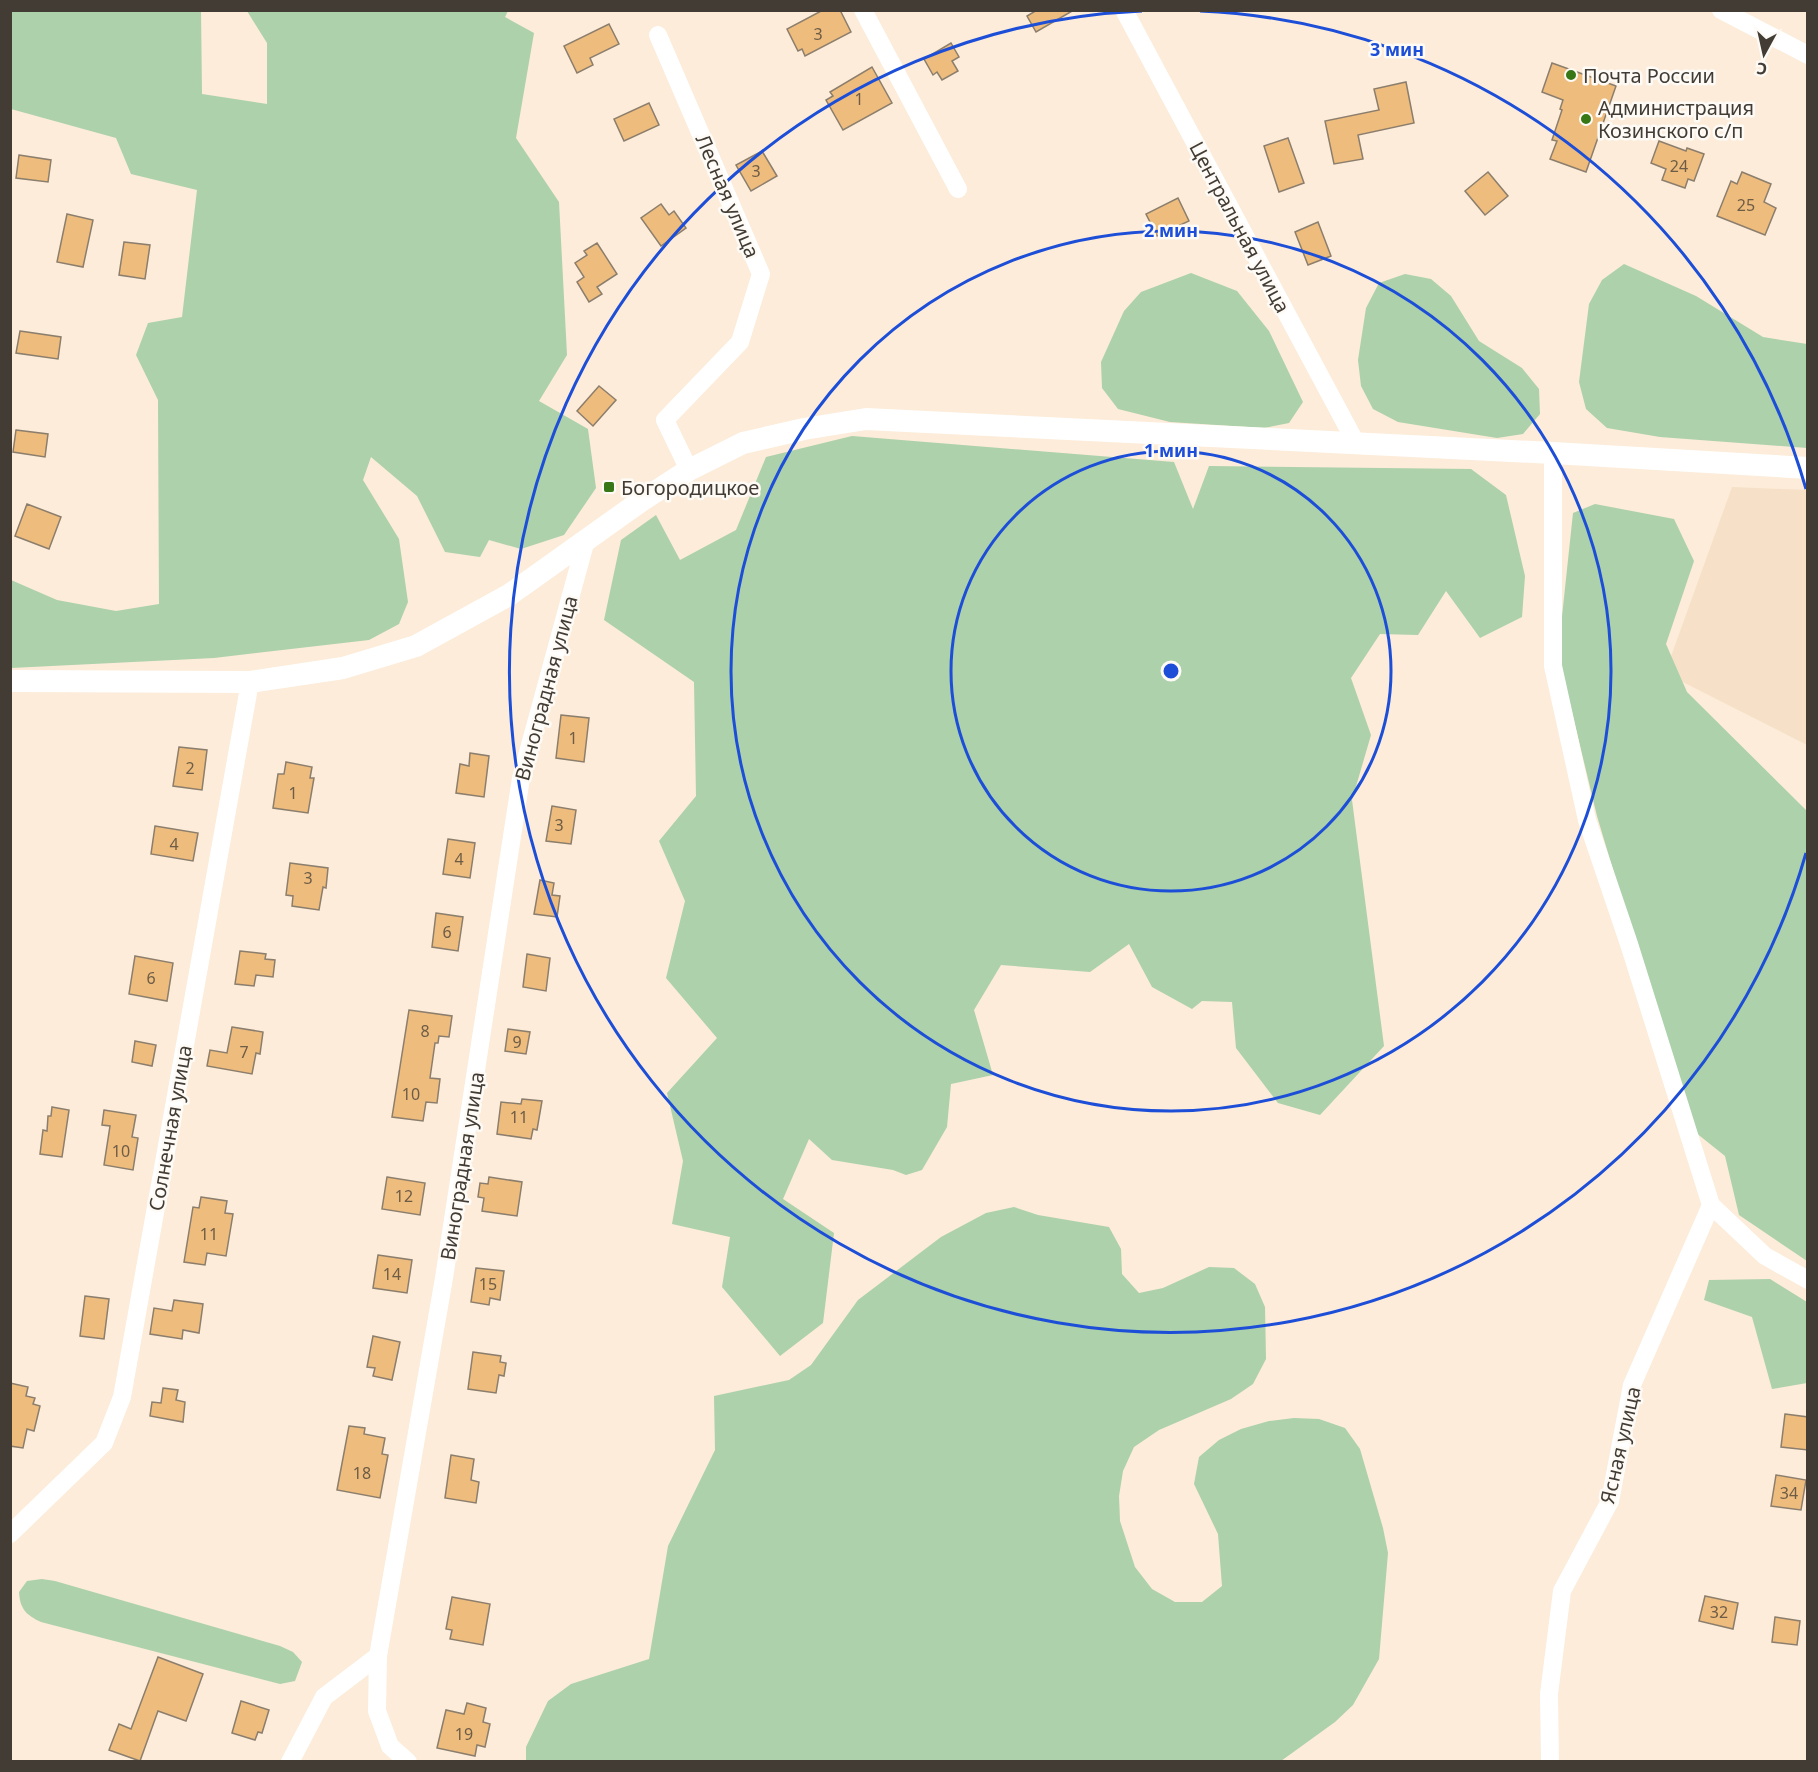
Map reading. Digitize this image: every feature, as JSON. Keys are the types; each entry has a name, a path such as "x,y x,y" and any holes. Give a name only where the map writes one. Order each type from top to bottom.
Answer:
{"street":[{"path":"863,10 958,189"},
{"name":"Центральная улица","path":"1124,10 1356,444"},
{"path":"1721,10 1808,55"},
{"name":"Лесная улица","path":"658,35 761,274 740,342 665,420 689,470"},
{"path":"10,681 250,682 343,668 416,646 509,595 641,501 689,470 743,443 804,429 866,419 1808,468"},
{"path":"1553,453 1553,666 1587,820 1629,944 1711,1205 1765,1256 1808,1280"},
{"name":"Виноградная улица","path":"408,1761 390,1746 377,1711 378,1656 444,1278 521,778 586,540"},
{"name":"Солнечная улица","path":"10,1534 104,1443 122,1397 250,682"},
{"name":"Ясная улица","path":"1551,1761 1549,1694 1562,1591 1610,1501 1632,1385 1711,1205"},
{"path":"290,1761 324,1697 378,1656"}],"shaded area":[{"path":"1732,487 1807,490 1807,745 1665,673"}],"green space":[{"path":"11,10 201,11 202,94 267,104 267,43 247,11 508,11 505,17 534,33 516,138 559,202 567,355 539,401 588,429 596,488 564,535 521,549 489,540 480,557 445,552 417,496 371,457 363,480 399,539 408,602 399,624 369,640 214,658 11,668 11,580 57,600 116,611 159,604 158,400 136,355 148,323 182,317 197,190 131,174 116,138 11,109"},
{"path":"1624,264 1696,296 1763,337 1807,344 1807,448 1660,437 1607,428 1586,409 1579,382 1589,304 1602,280"},
{"path":"1191,273 1237,291 1269,331 1303,402 1289,423 1264,428 1170,422 1118,409 1102,388 1101,362 1124,311 1141,292"},
{"path":"1405,274 1431,279 1451,296 1479,341 1522,368 1539,389 1540,414 1523,434 1497,438 1398,422 1373,409 1361,386 1358,360 1366,308 1379,283"},
{"path":"852,436 1174,462 1193,509 1209,466 1471,469 1506,495 1525,576 1522,617 1480,638 1446,591 1418,635 1380,634 1351,678 1371,735 1352,800 1384,1046 1320,1115 1278,1103 1236,1048 1232,1002 1202,1001 1192,1009 1152,987 1129,944 1090,972 1001,965 974,1010 993,1075 951,1084 947,1127 922,1170 906,1175 893,1170 832,1160 809,1139 783,1199 834,1233 823,1323 780,1356 722,1287 730,1237 672,1224 683,1161 667,1093 717,1038 666,978 685,901 659,841 696,796 694,682 604,620 621,540 656,515 680,560 736,530 766,457"},
{"path":"1595,504 1674,519 1694,561 1666,644 1687,692 1807,811 1807,1261 1739,1215 1725,1156 1690,1128 1597,816 1558,654 1573,513"},
{"path":"1014,1207 1038,1215 1109,1227 1121,1249 1122,1274 1139,1293 1163,1288 1209,1267 1234,1268 1255,1284 1265,1307 1266,1359 1253,1384 1231,1399 1159,1430 1134,1447 1123,1471 1119,1496 1120,1521 1135,1567 1152,1589 1175,1602 1202,1602 1222,1586 1218,1534 1194,1484 1199,1457 1219,1440 1241,1429 1269,1421 1294,1418 1319,1419 1345,1428 1360,1449 1388,1553 1379,1659 1353,1705 1335,1722 1281,1761 526,1761 526,1747 548,1701 571,1684 649,1659 668,1546 715,1450 714,1396 789,1380 811,1365 858,1300 941,1237 986,1213"},
{"path":"1770,1279 1807,1302 1807,1383 1772,1389 1752,1317 1704,1300 1709,1280"},
{"path":"42,1579 280,1646 293,1652 302,1662 295,1681 280,1684 41,1622 25,1611 19,1592 27,1581"}],"building":[{"path":"823,10 840,10 851,32 805,56 802,49 798,51 787,29"},
{"path":"1037,10 1074,10 1036,32 1027,16"},
{"path":"609,24 619,44 590,58 593,65 577,73 564,46"},
{"path":"951,43 959,57 952,61 958,71 942,80 937,72 933,75 924,59"},
{"name":"Администрация Козинского с/п","path":"1552,63 1616,86 1586,172 1550,159 1557,141 1552,140 1563,100 1542,92"},
{"path":"872,67 892,103 843,130 826,100 833,96 830,92"},
{"path":"1406,82 1414,123 1358,135 1363,159 1334,164 1325,121 1379,110 1374,89"},
{"path":"649,103 659,125 624,141 614,119"},
{"path":"1288,138 1304,183 1279,192 1264,146"},
{"path":"1659,141 1686,151 1687,148 1704,154 1694,181 1688,179 1685,188 1662,180 1666,169 1651,163"},
{"path":"762,151 777,176 751,191 736,165"},
{"path":"19,155 51,160 48,182 16,178"},
{"path":"1488,172 1508,196 1485,215 1465,191"},
{"path":"1742,172 1771,184 1764,202 1776,208 1765,235 1717,216 1731,181 1737,184"},
{"path":"1178,198 1189,221 1157,236 1146,214"},
{"path":"661,204 669,215 674,211 686,228 661,246 641,218"},
{"path":"67,214 93,220 83,267 57,262"},
{"path":"1318,222 1331,256 1308,265 1295,232"},
{"path":"124,242 150,245 145,279 119,275"},
{"path":"597,243 617,274 597,287 602,294 589,302 577,282 584,277 575,263 587,255 584,251"},
{"path":"20,331 61,337 58,359 16,353"},
{"path":"599,386 616,400 593,426 577,411"},
{"path":"16,430 48,434 45,457 13,452"},
{"path":"27,504 61,517 49,549 15,536"},
{"path":"561,715 589,718 584,762 556,758"},
{"path":"179,747 207,750 202,790 173,786"},
{"path":"470,753 489,756 484,797 456,793 460,764 469,766"},
{"path":"286,762 312,767 310,778 314,778 308,813 273,808 278,774 284,774"},
{"path":"552,806 576,810 571,844 546,841"},
{"path":"155,826 198,833 193,861 151,854"},
{"path":"448,839 475,843 470,878 443,874"},
{"path":"290,863 328,868 326,888 323,887 319,910 292,906 293,896 286,895"},
{"path":"540,880 554,883 552,895 560,896 557,917 534,914"},
{"path":"436,913 463,917 458,951 432,947"},
{"path":"240,951 266,954 265,959 275,960 273,977 256,975 254,986 235,984"},
{"path":"527,954 550,958 546,991 523,987"},
{"path":"135,956 173,963 167,1001 129,994"},
{"path":"409,1010 452,1016 449,1037 439,1036 438,1043 435,1043 430,1078 440,1079 437,1103 426,1102 423,1121 392,1117"},
{"path":"232,1027 263,1032 260,1054 256,1053 252,1074 207,1066 210,1050 227,1053"},
{"path":"508,1029 530,1032 526,1054 505,1051"},
{"path":"135,1041 156,1045 152,1066 132,1062"},
{"path":"522,1099 542,1101 537,1130 533,1129 531,1139 497,1134 501,1102 521,1104"},
{"path":"52,1107 69,1110 62,1157 40,1154 43,1130 47,1131 48,1116 51,1116"},
{"path":"104,1110 136,1115 132,1137 138,1138 133,1170 104,1165 110,1126 102,1125"},
{"path":"387,1177 425,1183 420,1215 382,1209"},
{"path":"489,1177 522,1182 517,1216 482,1211 484,1198 478,1197 480,1183 488,1184"},
{"path":"201,1197 227,1201 225,1213 233,1214 226,1256 207,1253 205,1265 184,1262 193,1207 199,1208"},
{"path":"378,1255 412,1260 407,1293 373,1288"},
{"path":"476,1268 504,1271 500,1300 490,1298 489,1305 471,1302"},
{"path":"85,1296 109,1299 104,1339 80,1336"},
{"path":"174,1300 203,1304 199,1333 183,1330 182,1339 150,1334 154,1308 172,1311"},
{"path":"373,1336 400,1342 392,1380 373,1376 375,1368 367,1367"},
{"path":"473,1352 501,1356 500,1362 506,1363 504,1376 499,1375 496,1393 468,1389"},
{"path":"10,1383 28,1387 26,1396 35,1398 33,1404 40,1406 34,1431 27,1429 23,1448 10,1446"},
{"path":"163,1388 178,1390 176,1400 185,1402 183,1422 150,1416 152,1402 161,1403"},
{"path":"1785,1414 1808,1417 1808,1450 1781,1447"},
{"path":"349,1426 365,1428 364,1434 385,1438 382,1454 388,1455 380,1498 337,1490"},
{"path":"451,1455 474,1459 471,1480 479,1482 476,1503 445,1498"},
{"path":"1776,1475 1806,1480 1801,1510 1771,1506"},
{"path":"1705,1596 1738,1603 1733,1629 1699,1621"},
{"path":"452,1597 490,1604 483,1645 450,1639 452,1630 446,1629"},
{"path":"1775,1617 1800,1621 1797,1645 1772,1642"},
{"path":"158,1657 203,1674 186,1721 158,1711 140,1761 109,1750 119,1724 131,1729"},
{"path":"241,1701 269,1710 262,1733 258,1732 255,1740 232,1733"},
{"path":"467,1703 486,1708 483,1722 490,1724 485,1747 477,1745 475,1756 437,1748 446,1710 464,1714"}],"place":[{"name":"Почта России","path":"1571,75"},
{"name":"Администрация Козинского с/п","path":"1586,119"},
{"name":"Богородицкое","path":"609,487"}]}
